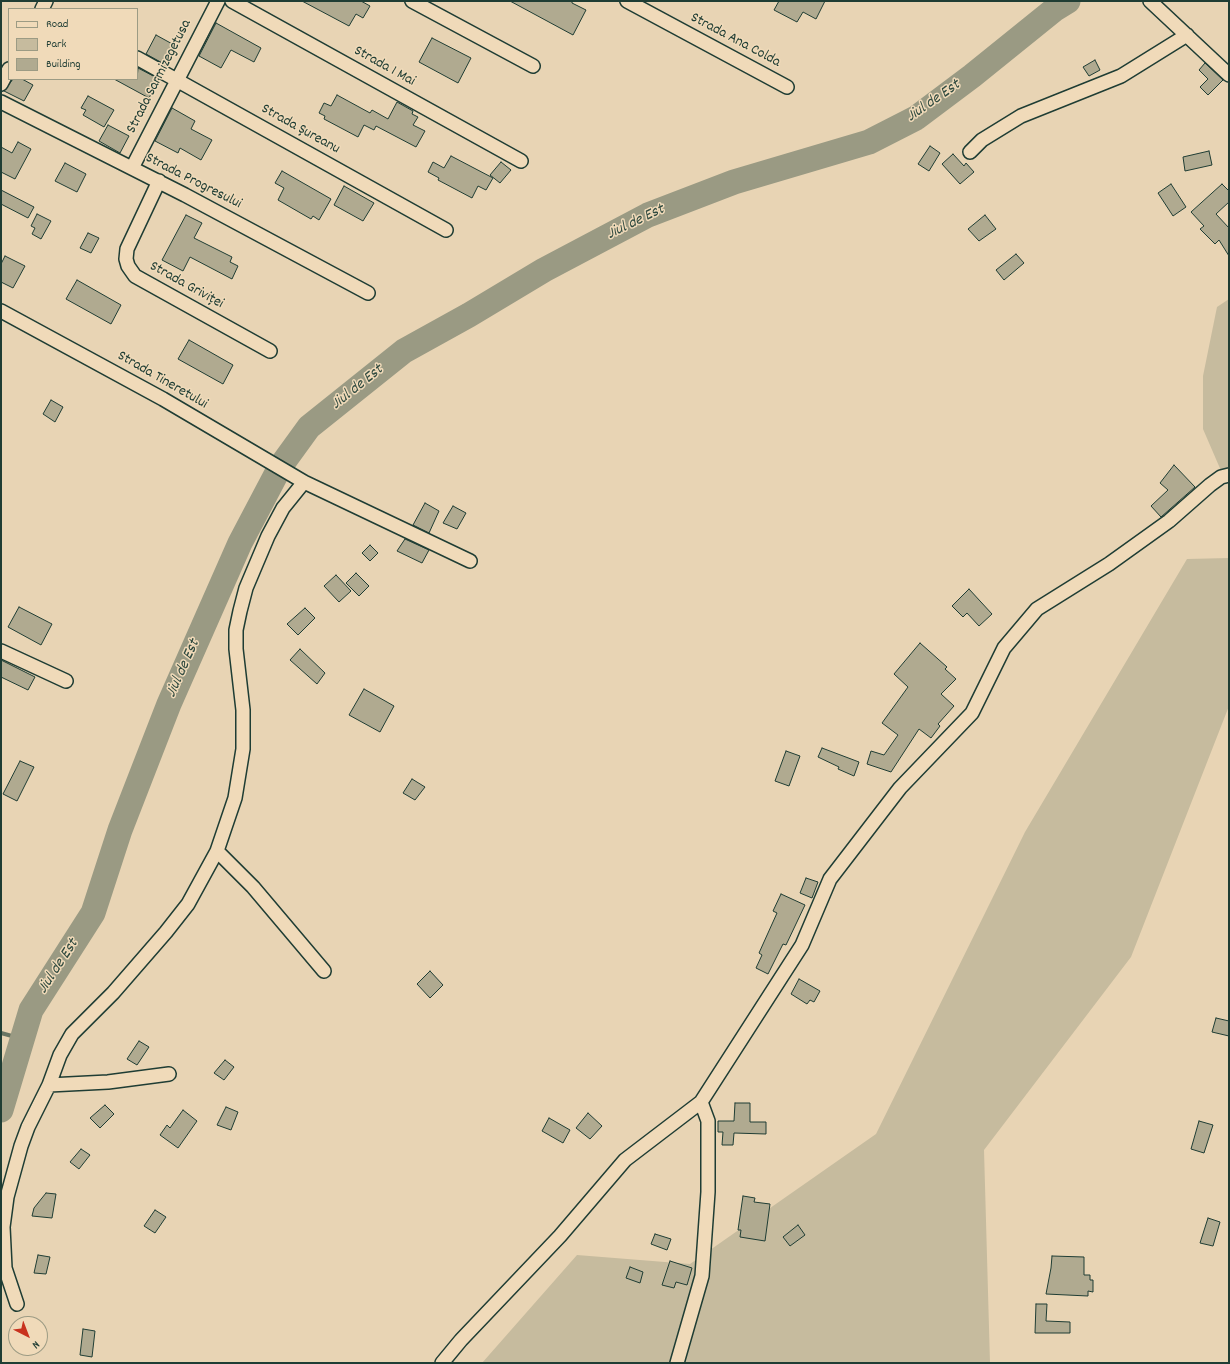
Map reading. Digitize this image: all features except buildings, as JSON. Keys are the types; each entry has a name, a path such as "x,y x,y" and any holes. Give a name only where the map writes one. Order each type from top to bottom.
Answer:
{"street":[{"name":"Strada Sarmizegetusa","path":"132,168 218,1"},
{"name":"Strada 1 Mai","path":"232,1 520,161"},
{"path":"412,1 533,66"},
{"name":"Strada Ana Colda","path":"627,1 786,87"},
{"path":"1150,1 1164,16 1187,35 1229,75"},
{"path":"970,152 982,140 1021,116 1121,76 1187,35"},
{"name":"Strada Șureanu","path":"138,59 446,230"},
{"path":"1,84 8,71"},
{"name":"Strada Progresului","path":"1,102 158,181 368,293"},
{"name":"Strada Griviței","path":"158,181 128,249 126,259 128,266 135,276 270,351"},
{"name":"Strada Tineretului","path":"1,311 163,399 300,480 470,562"},
{"path":"442,1363 461,1340 560,1236 625,1160 701,1102 802,945 830,879 900,788 972,712 1004,648 1016,632 1037,609 1109,564 1169,521 1210,484 1221,477 1229,475"},
{"path":"17,1304 4,1262 4,1196 28,1127 49,1085 60,1054 72,1034 113,993 166,932 188,904 217,851 235,798 243,749 243,710 236,649 236,630 240,611 246,588 268,536 300,480"},
{"path":"1,651 66,681"},
{"path":"217,851 253,887 324,971"},
{"path":"49,1085 108,1082 169,1074"},
{"path":"677,1363 702,1276 708,1184 708,1121 701,1102"}],"green space":[{"path":"1229,299 1229,471 1222,473 1203,429 1203,376 1217,307"},
{"path":"1229,558 1229,706 1131,957 984,1150 990,1363 482,1363 577,1255 690,1264 876,1134 1025,832 1187,559"}],"waterway":[{"name":"Jiul de Est","path":"1,1110 31,1010 93,913 120,830 169,704 240,543 280,467 309,427 404,351 469,315 544,270 648,215 734,182 869,142 916,118 972,76 1055,9 1068,1"},
{"path":"1,1033 23,1039"}]}
